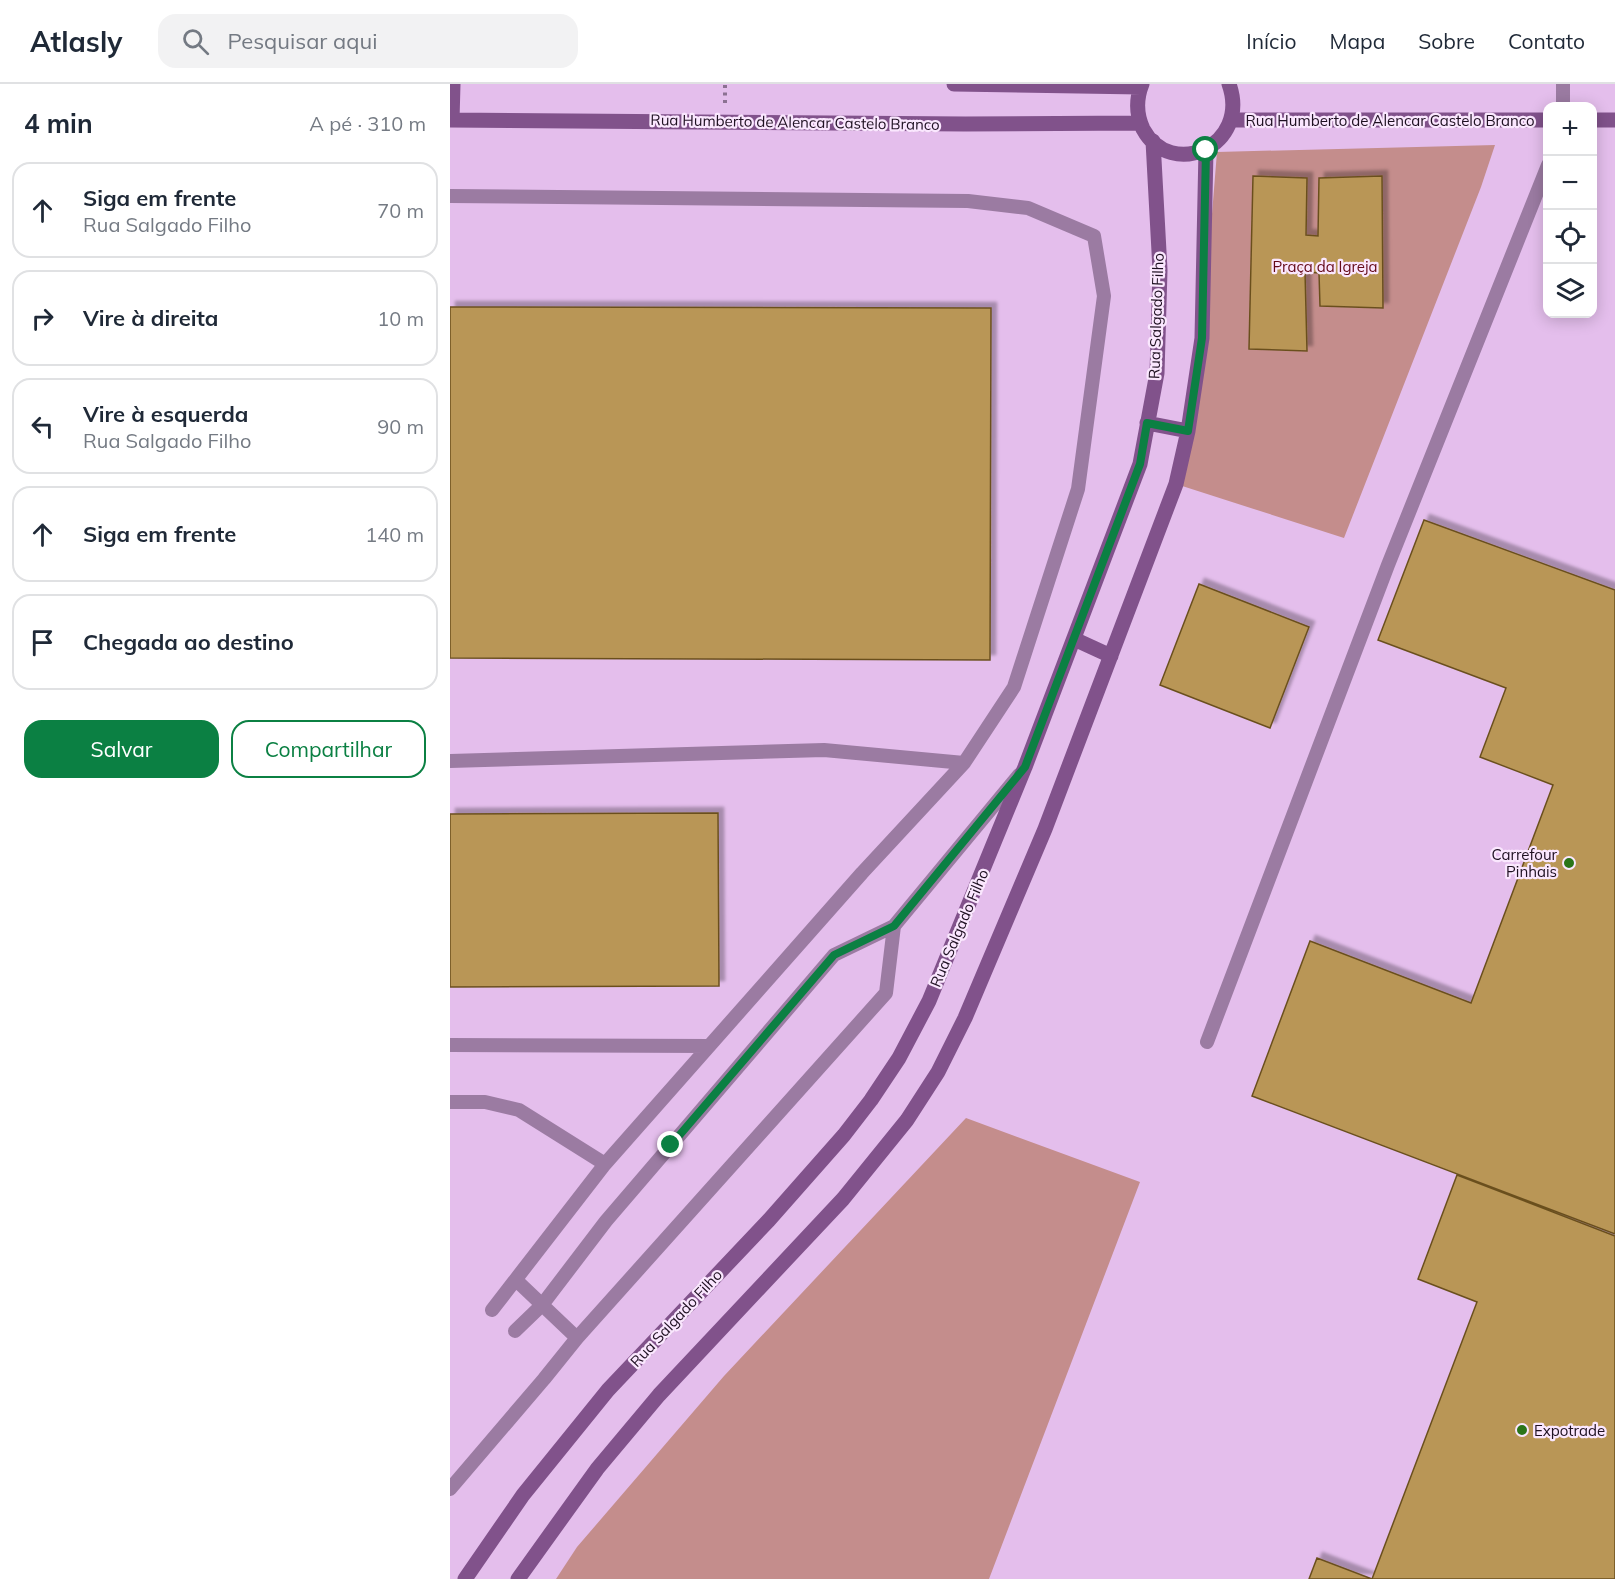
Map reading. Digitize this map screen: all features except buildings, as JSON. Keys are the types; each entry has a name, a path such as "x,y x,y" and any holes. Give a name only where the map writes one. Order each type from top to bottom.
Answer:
{"main road":[{"path":"451,120 453,84"},
{"path":"954,84 1142,85 1137,105 1140,123 1153,141 1173,153 1184,154 1206,150 1226,132 1232,120 1234,108 1229,84"},
{"name":"Rua Humberto de Alencar Castelo Branco","path":"451,120 1140,123"},
{"name":"Rua Humberto de Alencar Castelo Branco","path":"1232,120 1543,120"},
{"path":"1597,120 1615,120"},
{"name":"Rua Salgado Filho","path":"465,1579 523,1495 608,1390 768,1220 844,1135 899,1058 929,1001 1025,767 1140,464 1157,373 1160,270 1153,141"},
{"path":"518,1579 597,1469 659,1395 843,1199 907,1120 938,1072 965,1018 1045,829 1176,484 1188,431 1202,338 1206,150"},
{"path":"1147,423 1188,431"},
{"path":"1074,639 1110,656"}],"lane":[{"path":"1563,84 1563,102"},
{"path":"1207,1042 1388,565 1543,178"},
{"path":"450,196 968,201 1028,208 1094,236 1104,296 1078,489 1014,687 964,763 862,873 605,1164 492,1310"},
{"path":"450,761 824,750 964,763"},
{"path":"515,1331 542,1305 606,1221 834,955 894,926 1025,767"},
{"path":"450,1489 577,1338 886,993 894,926"},
{"path":"450,1045 709,1046"},
{"path":"450,1102 485,1102 519,1110 605,1164"},
{"path":"516,1280 577,1338"}],"green space":[{"name":"Praça da Igreja","path":"1495,145 1481,187 1344,538 1176,484 1202,338 1217,152"},
{"path":"966,1118 1140,1182 989,1579 556,1579 577,1547 724,1376"}],"place":[{"name":"Carrefour Pinhais","path":"1569,863"},
{"name":"Expotrade","path":"1522,1430"}],"route":[{"path":"671,1145 834,955 894,926 1025,767 1140,464 1147,423 1188,431 1202,338 1206,150"}]}
